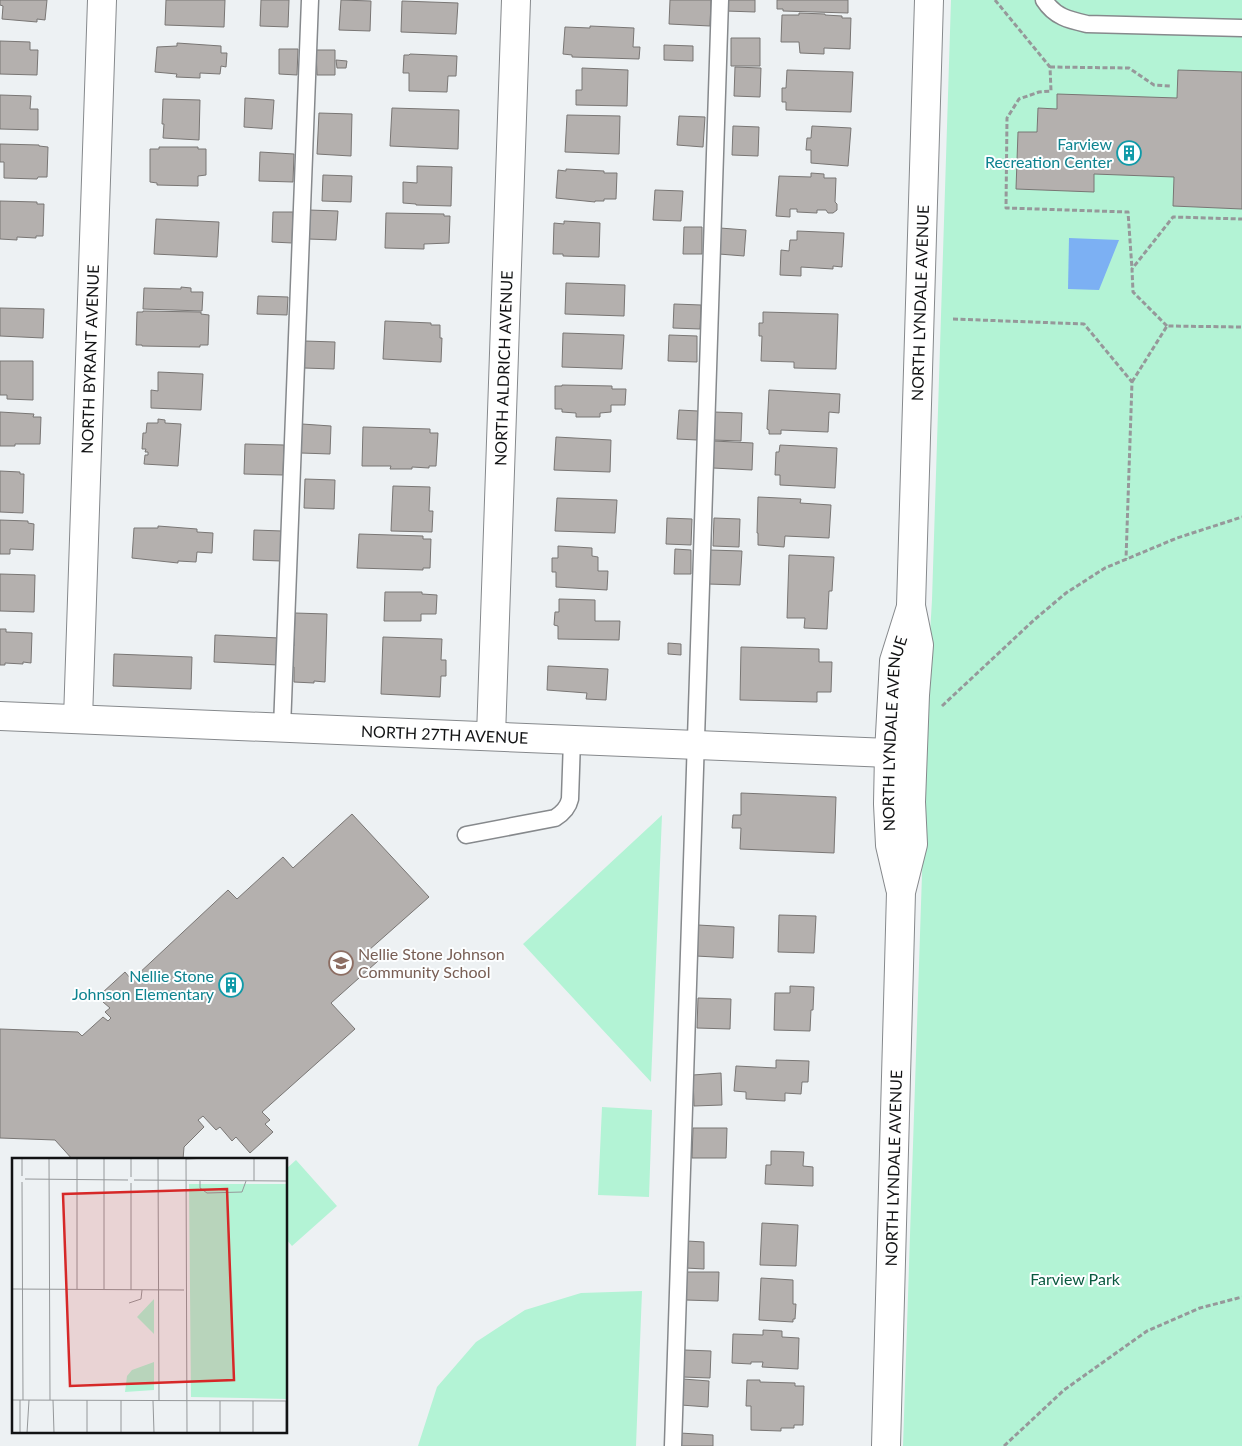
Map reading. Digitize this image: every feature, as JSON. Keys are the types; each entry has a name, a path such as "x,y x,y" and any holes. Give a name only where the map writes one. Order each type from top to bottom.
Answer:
{"street":[{"name":"NORTH BYRANT AVENUE","path":"78,719 102,0"},
{"name":"NORTH ALDRICH AVENUE","path":"491,736 516,0"},
{"name":"NORTH LYNDALE AVENUE","path":"886,1446 901,892 912,844 915,695 920,645 911,606 929,0"},
{"name":"NORTH LYNDALE AVENUE","path":"901,892 890,845 888,804 889,753 894,661 911,606"},
{"name":"NORTH 27TH AVENUE","path":"0,716 889,753"}],"lane":[{"path":"282,728 310,0"},
{"path":"673,1446 720,0"},
{"path":"1044,0 1058,15 1068,20 1088,24 1242,28"},
{"path":"466,836 555,818 563,812 569,805 570,799 572,740"}],"path":[{"path":"995,0 1050,67 1051,91 1039,92 1018,99 1007,118 1006,208 1128,212 1133,292 1167,326 1242,327"},
{"path":"1050,67 1128,68 1154,85 1170,86"},
{"path":"1132,269 1172,217 1242,219"},
{"path":"954,319 1084,324 1132,382"},
{"path":"1126,559 1132,382 1167,326"},
{"path":"942,706 1066,593 1105,568 1177,538 1242,517"},
{"path":"1004,1446 1064,1390 1147,1331 1200,1308 1242,1297"}],"green space":[{"name":"Farview Park","path":"951,0 1242,0 1242,1446 903,1446 923,844 919,816 932,600"},
{"path":"662,815 651,1082 523,944"},
{"path":"602,1107 652,1110 649,1197 598,1195"},
{"path":"296,1160 337,1206 292,1246 288,1241 288,1167"},
{"path":"642,1291 636,1446 418,1446 437,1387 476,1342 525,1310 581,1293"}],"water":[{"path":"1069,238 1119,240 1099,290 1068,289"}],"building":[{"path":"0,0 47,0 45,20 37,19 37,22 2,19 3,6 0,5"},
{"path":"166,0 225,0 224,27 165,25"},
{"path":"261,0 289,0 288,27 260,26"},
{"path":"341,0 371,1 370,31 339,30"},
{"path":"670,0 711,0 710,26 669,24"},
{"path":"726,0 755,0 755,12 726,11"},
{"path":"777,0 848,0 848,13 783,11 783,9 777,9"},
{"path":"402,1 458,3 456,34 401,32"},
{"path":"799,13 851,18 850,49 824,48 824,54 800,53 799,42 781,42 782,15 799,15"},
{"path":"590,26 634,28 633,47 640,47 639,59 572,57 572,55 563,54 565,27 590,28"},
{"path":"731,38 760,38 760,66 731,66"},
{"path":"0,41 30,42 30,50 38,50 37,75 0,74"},
{"path":"177,43 221,46 221,53 227,53 226,67 221,66 220,74 200,73 200,78 176,77 177,74 155,72 157,47 177,46"},
{"path":"664,45 693,46 693,61 664,60"},
{"path":"279,49 298,49 297,75 279,74"},
{"path":"316,50 335,50 335,75 317,75"},
{"path":"404,55 457,56 456,76 448,76 447,92 409,91 409,73 403,73"},
{"path":"336,60 347,61 346,68 337,68"},
{"path":"735,67 761,68 760,97 734,96"},
{"path":"582,68 628,70 627,106 576,105 576,90 582,90"},
{"path":"787,70 853,72 851,112 786,110 786,102 782,102 782,88 786,88"},
{"name":"Farview Recreation Center","path":"1178,70 1242,72 1242,209 1173,206 1174,177 1094,174 1094,192 1016,189 1018,132 1037,132 1038,108 1057,109 1057,94 1177,98"},
{"path":"0,95 31,96 30,109 38,109 38,130 0,129"},
{"path":"245,98 274,100 272,129 244,127"},
{"path":"163,99 200,100 199,140 163,138"},
{"path":"392,108 459,110 458,149 390,146"},
{"path":"319,113 352,114 351,156 317,154"},
{"path":"567,115 620,116 619,154 565,152"},
{"path":"679,116 705,117 703,147 677,145"},
{"path":"733,126 759,127 758,156 732,155"},
{"path":"812,126 851,128 848,166 811,163 811,150 806,150 807,138 811,138"},
{"path":"0,144 48,147 47,177 38,177 37,179 4,178 4,162 0,162"},
{"path":"159,147 198,147 198,149 206,149 206,175 198,176 198,186 157,185 157,183 150,182 150,149 159,149"},
{"path":"260,152 294,154 293,182 259,181"},
{"path":"417,166 452,167 451,206 403,203 403,182 417,183"},
{"path":"566,169 617,173 616,199 604,199 604,201 595,202 556,198 558,170 566,171"},
{"path":"811,173 824,174 824,178 836,178 835,202 837,210 833,213 828,213 826,210 817,210 817,213 797,212 797,209 790,209 790,217 776,216 779,176 811,177"},
{"path":"323,175 352,176 351,202 322,201"},
{"path":"655,190 683,191 681,221 653,220"},
{"path":"0,201 37,202 37,204 44,204 43,236 36,236 36,238 17,237 17,240 0,239"},
{"path":"309,210 338,211 336,240 308,239"},
{"path":"273,212 293,212 292,243 272,242"},
{"path":"386,213 444,214 444,216 450,216 449,243 424,244 424,249 385,248"},
{"path":"156,219 219,222 217,257 154,254"},
{"path":"564,221 600,223 599,257 553,254 554,223 564,224"},
{"path":"684,227 702,227 702,254 683,254"},
{"path":"720,228 746,230 744,256 719,254"},
{"path":"797,231 844,233 842,267 833,266 833,269 801,267 801,276 780,275 781,250 789,251 790,240 797,240"},
{"path":"566,283 625,285 624,316 565,314"},
{"path":"181,287 191,288 191,292 203,292 202,311 143,309 144,288 181,289"},
{"path":"258,296 288,297 287,315 257,314"},
{"path":"674,304 701,305 700,329 673,328"},
{"path":"0,308 44,309 43,338 0,336"},
{"path":"137,312 201,312 201,314 209,315 208,345 200,345 200,347 136,345"},
{"path":"763,312 838,314 836,369 794,368 794,362 761,361 762,336 759,336 759,323 763,323"},
{"path":"385,321 440,325 440,338 442,338 441,362 383,359"},
{"path":"563,333 624,335 622,369 562,367"},
{"path":"669,335 697,336 697,362 668,361"},
{"path":"305,341 335,342 334,369 304,368"},
{"path":"0,361 33,361 33,400 7,399 7,395 0,395"},
{"path":"158,372 203,374 201,410 151,408 151,390 158,391"},
{"path":"555,386 612,386 612,389 626,389 625,405 611,405 611,412 600,413 600,417 576,417 576,413 562,412 562,409 555,409"},
{"path":"769,390 840,394 839,413 829,412 828,432 781,430 781,434 769,434 767,429"},
{"path":"679,410 698,411 697,440 677,439"},
{"path":"0,412 34,414 33,417 41,417 40,444 0,446"},
{"path":"714,412 742,413 741,441 713,440"},
{"path":"158,419 165,420 165,423 181,424 178,466 144,464 145,455 148,455 148,452 145,452 146,449 142,449 143,433 146,433 147,423 158,423"},
{"path":"302,424 331,426 330,454 301,453"},
{"path":"363,427 430,429 430,433 438,433 436,466 429,466 429,468 390,469 391,466 362,466"},
{"path":"556,437 611,440 610,472 554,470"},
{"path":"714,441 753,443 752,470 713,468"},
{"path":"245,444 284,445 283,475 244,474"},
{"path":"780,445 837,448 835,488 780,485 780,475 775,475 776,452 779,452"},
{"path":"0,471 24,474 23,513 0,512"},
{"path":"305,479 335,480 334,509 304,508"},
{"path":"393,486 430,487 429,511 433,511 432,532 391,531"},
{"path":"758,497 801,499 800,503 831,505 829,538 785,536 784,547 758,545"},
{"path":"557,498 617,500 615,533 555,531"},
{"path":"667,518 692,519 691,545 666,544"},
{"path":"714,518 740,519 739,547 713,546"},
{"path":"0,520 28,521 28,523 34,524 33,550 10,549 10,554 0,554"},
{"path":"158,526 197,529 197,532 213,533 212,553 197,552 196,562 178,561 178,563 132,558 134,528 158,528"},
{"path":"254,530 282,531 281,561 253,560"},
{"path":"359,534 423,536 423,539 431,539 430,568 423,568 423,570 357,568"},
{"path":"558,546 592,548 592,556 598,557 598,571 608,571 607,590 556,587 556,572 552,572 552,558 558,558"},
{"path":"675,549 691,550 691,574 674,574"},
{"path":"710,550 742,551 740,585 708,584"},
{"path":"789,555 834,557 832,591 829,591 827,629 804,628 805,618 787,618"},
{"path":"0,574 35,575 34,612 0,611"},
{"path":"385,592 422,592 422,594 437,595 436,614 421,614 421,621 384,621"},
{"path":"559,599 595,600 595,621 620,621 619,640 558,639 558,626 554,625 555,612 559,612"},
{"path":"295,613 327,614 325,682 294,682 294,667 291,667"},
{"path":"0,629 6,629 6,632 32,633 31,663 5,663 5,665 0,665"},
{"path":"215,635 279,638 278,665 214,662"},
{"path":"383,637 442,639 441,660 446,660 446,676 441,676 440,697 381,694"},
{"path":"668,643 681,644 681,655 668,654"},
{"path":"741,647 819,649 819,662 832,662 831,692 817,692 817,702 740,700"},
{"path":"114,654 192,657 191,689 113,686"},
{"path":"548,666 608,669 606,700 586,699 587,693 547,690"},
{"path":"741,793 836,797 834,853 740,849 741,828 732,828 733,815 741,815"},
{"name":"Nellie Stone Johnson Elementary","path":"352,814 429,897 369,950 378,961 331,1003 355,1029 262,1112 270,1120 265,1124 273,1132 250,1153 236,1137 232,1141 220,1127 216,1130 203,1116 198,1120 204,1127 184,1147 183,1158 71,1158 55,1140 0,1138 0,1029 78,1032 82,1036 103,1017 108,1021 111,1018 105,1012 110,1008 103,1002 107,998 102,993 125,972 130,978 134,975 136,976 228,890 237,899 283,857 293,868"},
{"path":"779,915 816,916 814,953 778,952"},
{"path":"698,925 734,927 733,958 696,956"},
{"path":"790,986 814,987 810,1031 774,1030 775,993 790,993"},
{"path":"698,998 731,999 730,1029 697,1028"},
{"path":"776,1060 809,1061 808,1082 802,1082 801,1094 785,1093 785,1101 746,1099 746,1092 734,1091 736,1066 776,1068"},
{"path":"721,1073 722,1105 694,1106 693,1075"},
{"path":"693,1128 727,1128 726,1158 692,1158"},
{"path":"771,1151 804,1152 803,1166 813,1167 813,1186 765,1184 766,1165 771,1165"},
{"path":"762,1223 798,1225 796,1266 760,1265"},
{"path":"687,1241 704,1242 704,1269 686,1268"},
{"path":"687,1272 719,1272 718,1301 686,1300"},
{"path":"761,1278 793,1280 793,1304 796,1304 793,1322 759,1320"},
{"path":"763,1330 782,1331 782,1337 799,1338 798,1369 762,1367 763,1362 751,1362 751,1364 732,1363 733,1334 763,1335"},
{"path":"684,1350 711,1351 710,1378 683,1377"},
{"path":"683,1379 709,1381 708,1407 681,1405"},
{"path":"747,1380 795,1383 795,1386 804,1386 803,1425 794,1425 794,1428 781,1428 781,1431 751,1430 751,1406 746,1406"},
{"path":"680,1433 713,1435 713,1446 680,1446"}],"place":[{"name":"Farview Recreation Center","path":"1129,153"},
{"name":"Nellie Stone Johnson Community School","path":"341,963"},
{"name":"Nellie Stone Johnson Elementary","path":"231,985"}]}
